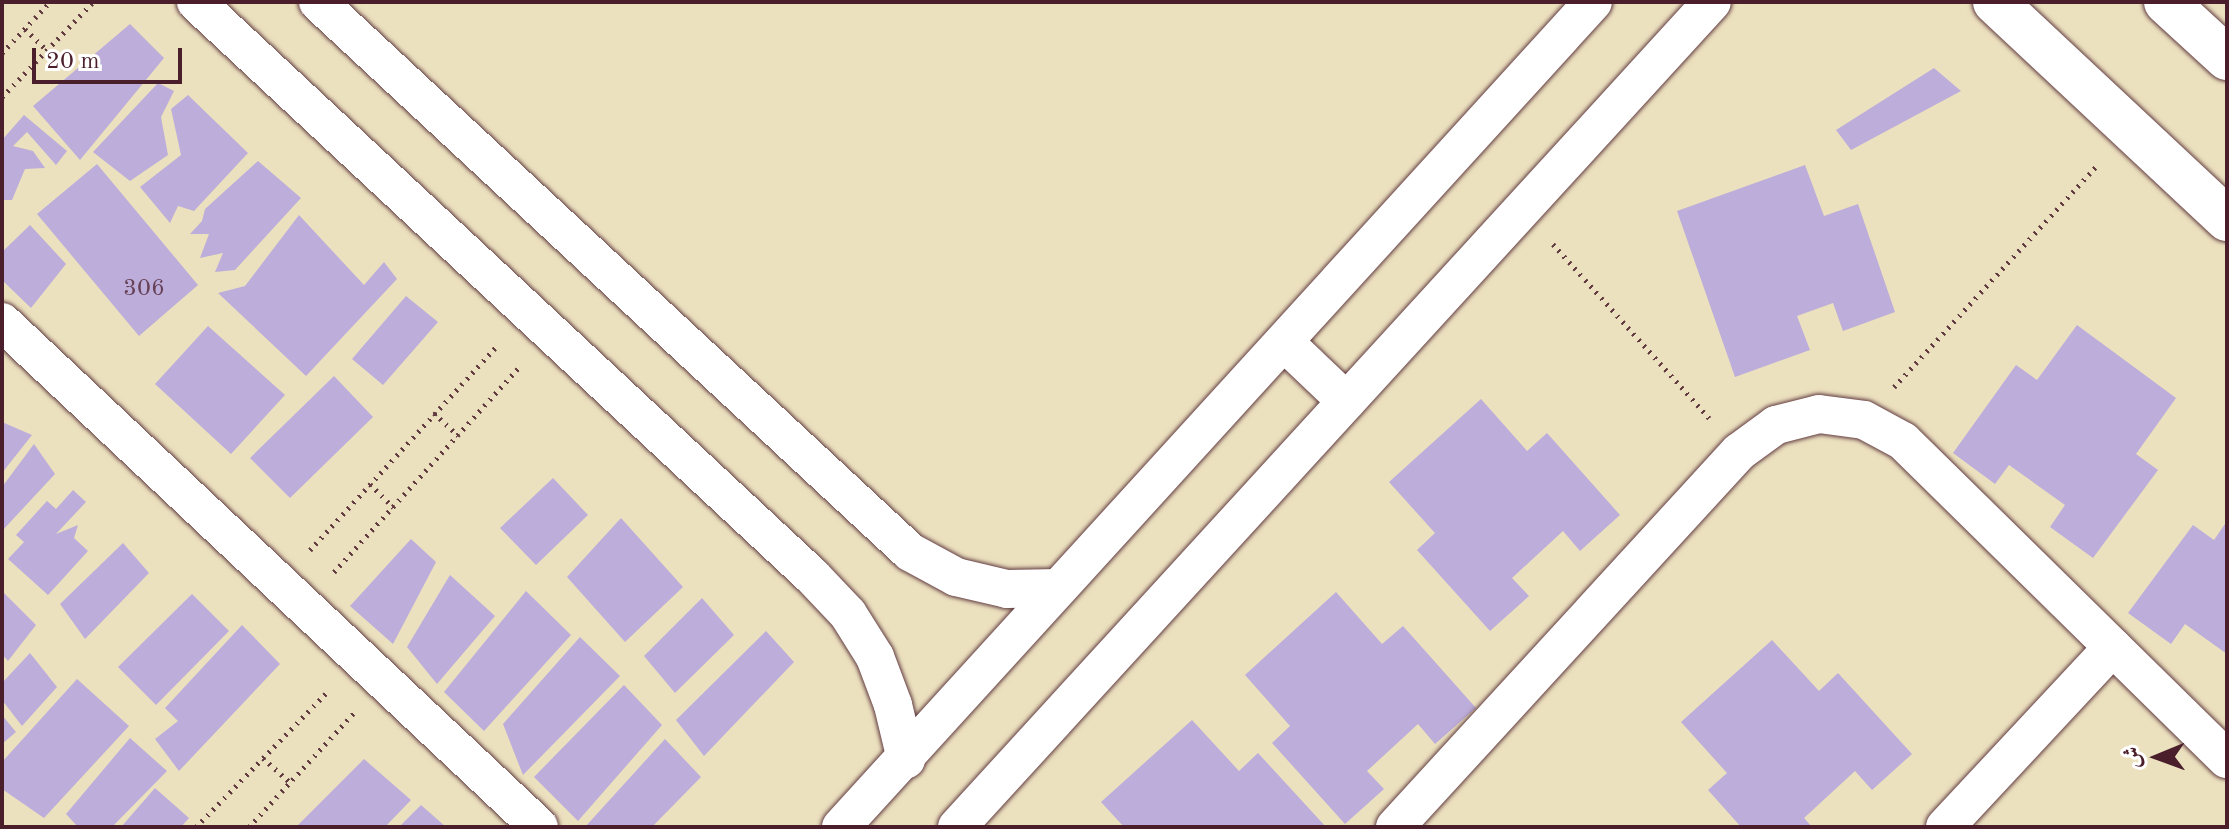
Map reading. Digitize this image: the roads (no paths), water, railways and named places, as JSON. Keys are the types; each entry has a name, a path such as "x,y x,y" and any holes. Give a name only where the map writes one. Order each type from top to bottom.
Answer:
{"street":[{"path":"196,2 812,576 848,614 875,657 893,705 906,759"},
{"path":"318,2 910,552 969,580 1007,589 1058,588"},
{"path":"841,827 1593,2"},
{"path":"957,827 1712,2"},
{"path":"1995,2 2227,219"},
{"path":"2166,2 2227,58"},
{"path":"2,322 539,827"},
{"path":"1284,342 1346,401"},
{"path":"1395,827 1739,452 1776,425 1819,414 1864,420 1903,441 2227,759"},
{"path":"1945,827 2113,647"}]}
